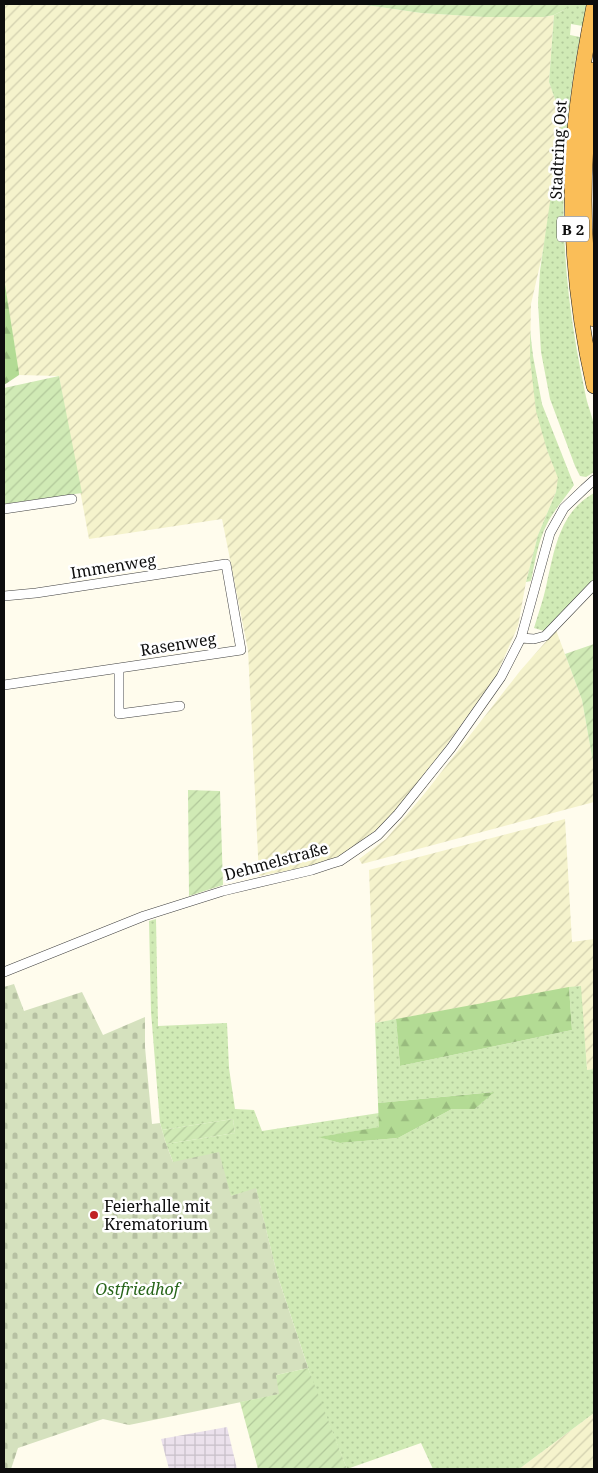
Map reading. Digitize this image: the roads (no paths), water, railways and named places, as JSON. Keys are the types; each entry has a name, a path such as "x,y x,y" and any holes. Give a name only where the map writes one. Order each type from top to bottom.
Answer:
{"highway":[{"name":"Stadtring Ost","path":"594,6 585,178 586,235 594,319"},
{"name":"Stadtring Ost","path":"590,71 574,146 572,185 579,301 594,386"}],"street":[{"name":"Dehmelstraße","path":"4,972 144,916 223,890 312,870 340,860 378,835 398,814 451,748 501,677 521,638 550,533 564,508 594,480"},
{"path":"4,510 72,499"},
{"name":"Immenweg","path":"4,596 36,593 226,564 241,650"},
{"path":"521,638 534,639 545,636 594,585"},
{"name":"Rasenweg","path":"4,685 241,650"},
{"path":"119,668 120,714 180,706"}],"place":[{"name":"Feierhalle mit Krematorium","path":"94,1215"}],"park label":[{"name":"Ostfriedhof","path":"137,1289"}]}
